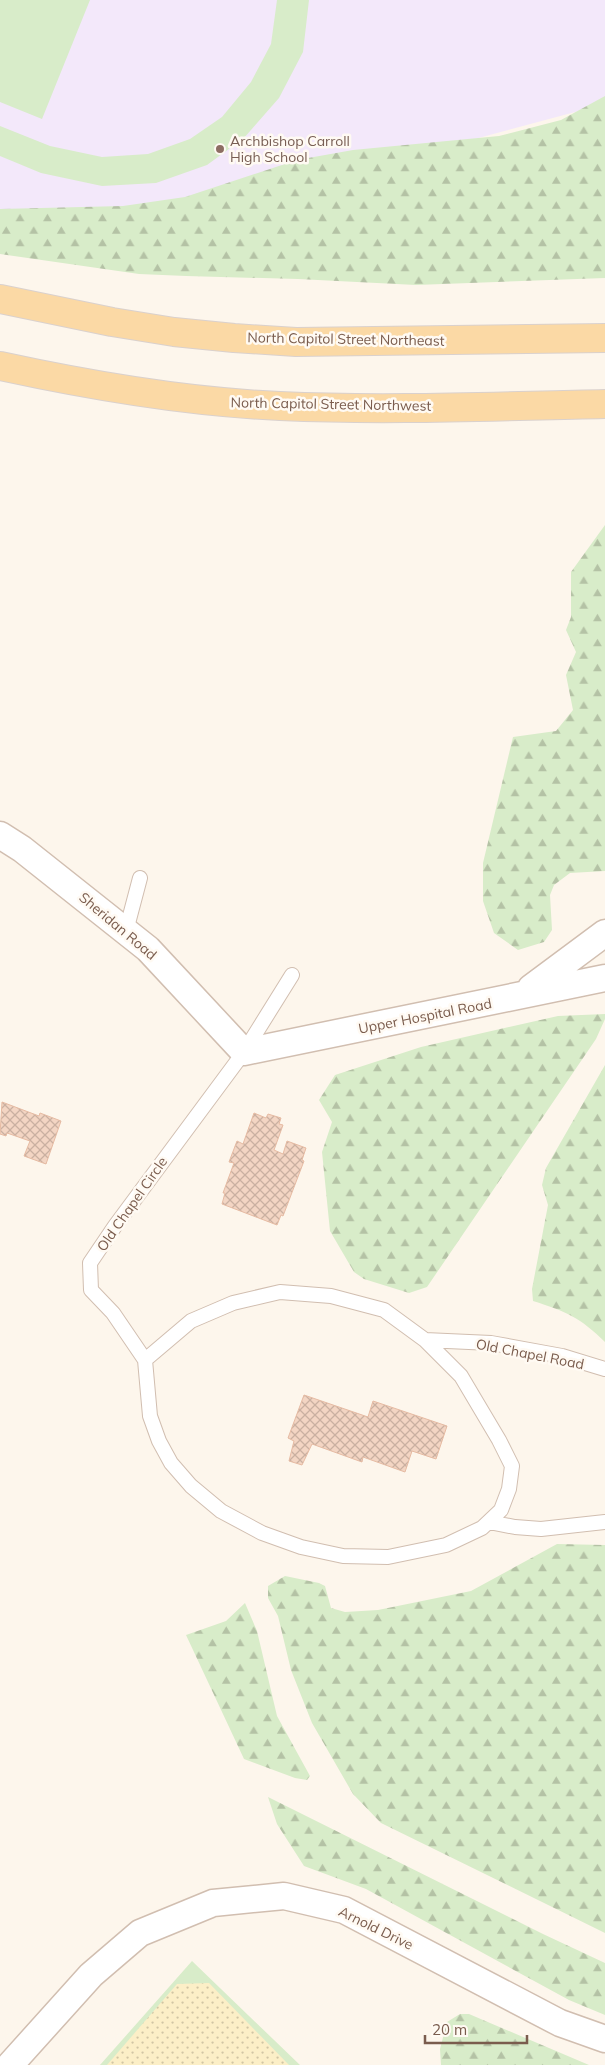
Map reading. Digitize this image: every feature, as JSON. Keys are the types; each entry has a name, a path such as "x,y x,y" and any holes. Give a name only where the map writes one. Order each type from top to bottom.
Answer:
{"main road":[{"name":"North Capitol Street Northeast","path":"0,299 112,322 174,332 296,342 605,338"},
{"name":"North Capitol Street Northwest","path":"0,366 91,385 149,394 280,406 404,407 605,404"}],"street":[{"name":"Sheridan Road","path":"0,835 22,849 148,948 244,1052"},
{"path":"521,996 605,932"},
{"name":"Upper Hospital Road","path":"244,1052 605,978"},
{"name":"Arnold Drive","path":"10,2065 91,1975 140,1932 212,1903 284,1896 344,1910 560,2023 605,2039"}],"lane":[{"path":"126,931 140,878"},
{"name":"Old Chapel Circle","path":"146,1360 113,1313 91,1290 90,1263 115,1226 244,1052 292,974"},
{"path":"280,1292 331,1296 384,1310 426,1340 461,1376 512,1466 509,1489 501,1510 482,1528 446,1544 388,1558 343,1556 302,1547 262,1533 221,1511 190,1486 171,1463 159,1441 150,1416 146,1360 192,1322 233,1303 280,1292"},
{"name":"Old Chapel Road","path":"426,1340 490,1344 562,1356 605,1369"},
{"path":"489,1522 515,1527 541,1528 605,1522"}],"shaded area":[{"name":"Archbishop Carroll High School","path":"0,0 605,0 605,104 274,193 29,216 0,211"}],"green space":[{"path":"0,0 90,0 42,119 0,102"},
{"path":"277,0 309,0 303,52 279,98 244,138 207,165 156,183 102,186 41,173 0,156 0,126 50,146 102,157 148,154 190,139 222,117 251,82 271,44"},
{"path":"605,96 605,278 416,285 186,276 139,274 0,254 0,209 123,206 185,197 297,160 353,150 499,136 561,120"},
{"path":"605,525 605,871 570,873 554,885 550,895 552,930 544,942 518,950 494,933 483,901 483,863 513,737 556,731 573,710 566,675 576,652 566,630 571,617 571,572"},
{"path":"605,1014 605,1019 596,1039 427,1287 409,1293 364,1279 354,1272 330,1231 322,1152 332,1122 319,1100 335,1075 421,1047 558,1016"},
{"path":"605,1065 605,1342 572,1316 533,1301 532,1289 548,1205 542,1185 546,1168"},
{"path":"557,1544 605,1545 605,1933 381,1823 353,1794 312,1723 291,1670 278,1616 268,1598 268,1586 285,1576 325,1586 331,1608 345,1612 378,1610 471,1591"},
{"path":"245,1603 257,1631 277,1716 310,1776 307,1780 295,1778 244,1759 186,1635 226,1621"},
{"path":"268,1797 605,1963 605,2015 569,2000 366,1889 304,1866 277,1824"},
{"path":"192,1961 300,2065 100,2065"},
{"path":"460,2014 469,2014 589,2065 441,2065 440,2049 447,2022"}],"sand":[{"path":"209,1983 289,2065 107,2065 177,1984"}],"building":[{"path":"2,1102 39,1116 40,1113 61,1121 46,1164 24,1156 30,1141 7,1133 6,1136 0,1134"},
{"path":"254,1113 266,1118 268,1114 281,1118 279,1124 283,1125 274,1150 283,1154 287,1141 306,1148 302,1160 304,1161 283,1216 281,1215 277,1225 222,1204 225,1193 223,1193 234,1163 229,1162 237,1141 243,1144"},
{"path":"304,1395 368,1417 373,1401 447,1426 436,1459 412,1451 405,1472 363,1457 362,1462 312,1444 302,1465 289,1461 294,1441 288,1438"}],"place":[{"name":"Archbishop Carroll High School","path":"220,149"}]}
